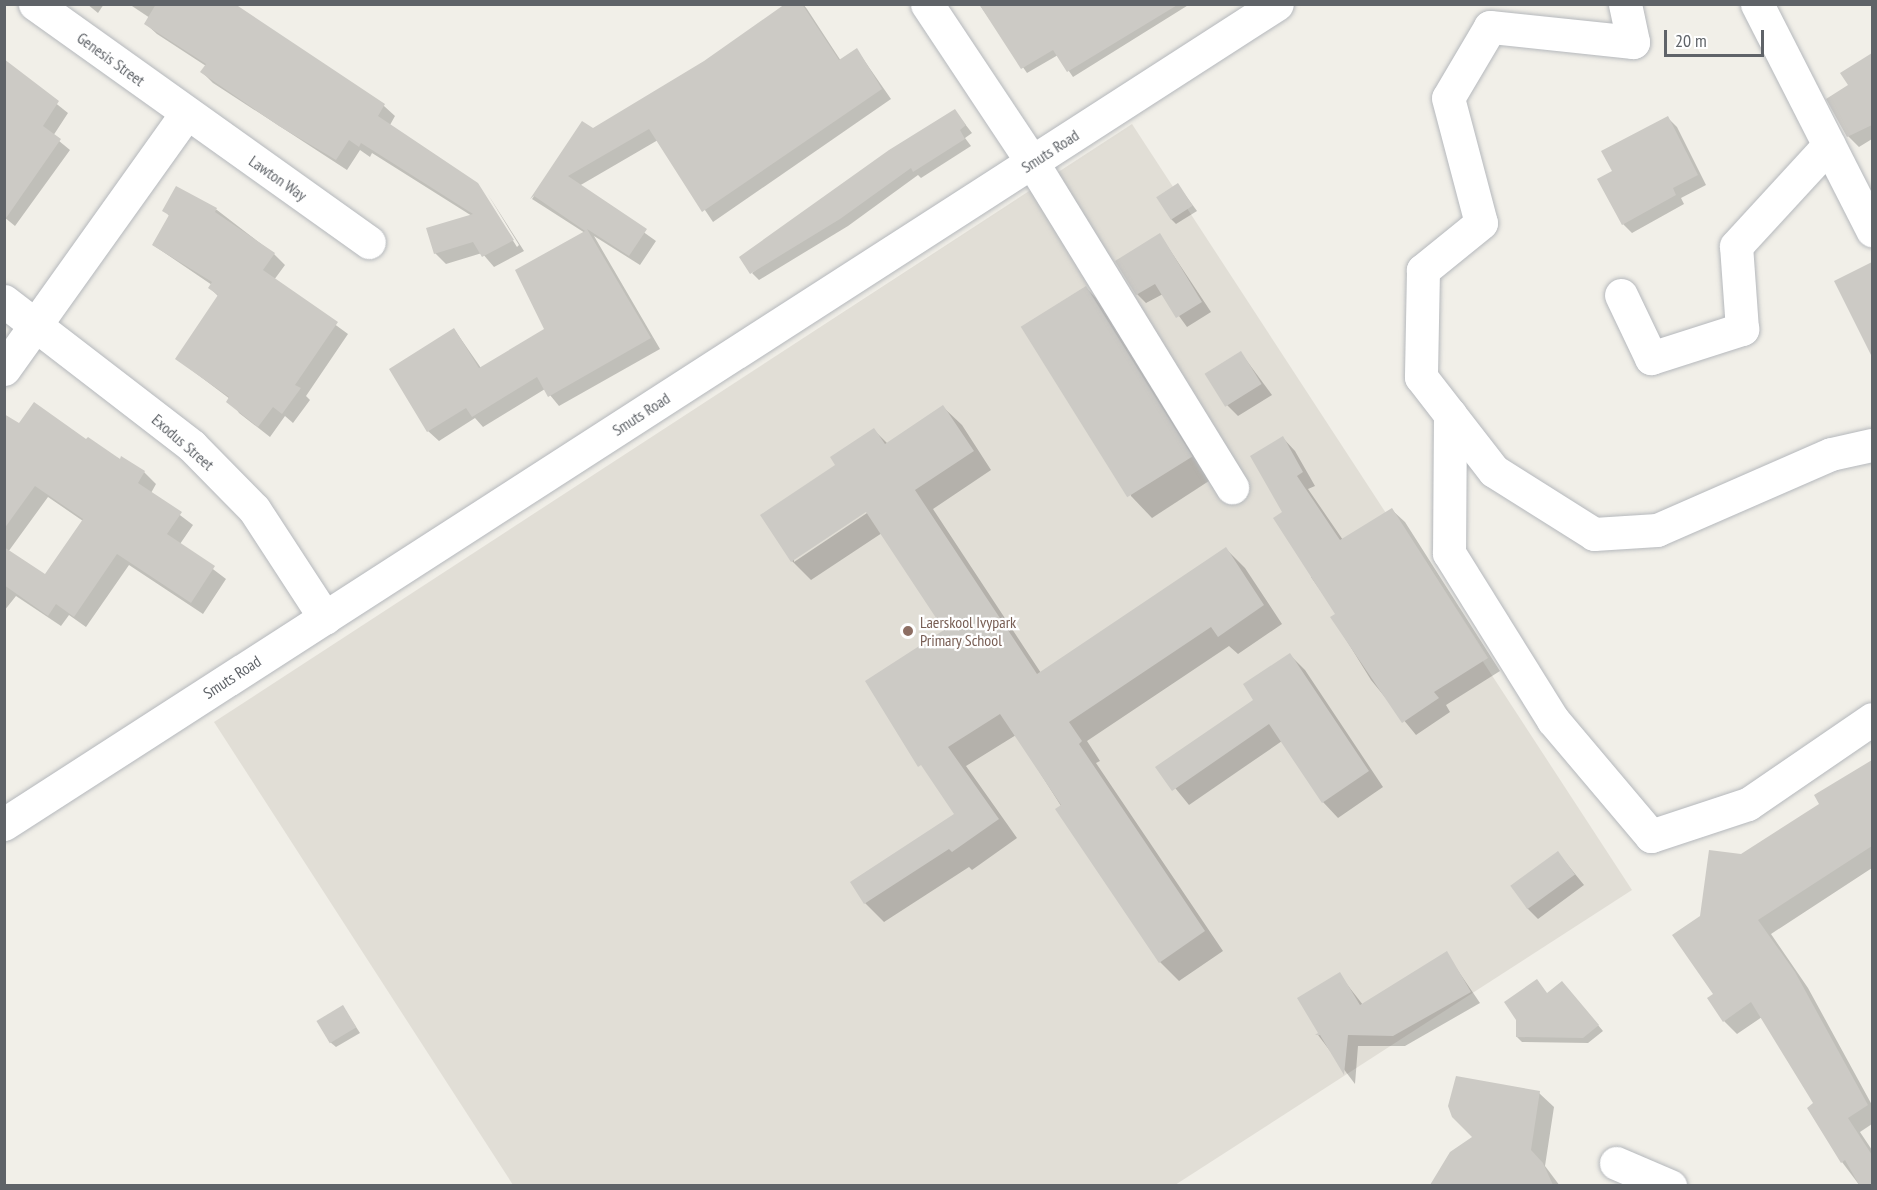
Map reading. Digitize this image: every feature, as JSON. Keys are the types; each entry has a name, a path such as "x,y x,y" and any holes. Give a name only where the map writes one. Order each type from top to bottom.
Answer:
{"street":[{"name":"Genesis Street","path":"35,4 186,114"},
{"path":"927,4 1032,162 1233,487"},
{"name":"Smuts Road","path":"4,824 1278,4"},
{"path":"1625,4 1633,42 1490,27 1448,98 1481,223 1423,270 1421,377 1494,471 1594,534 1657,530 1831,454 1872,445"},
{"path":"1757,4 1872,230"},
{"name":"Lawton Way","path":"186,114 369,242"},
{"path":"4,369 186,114"},
{"path":"1621,295 1651,358 1742,329 1736,246 1829,145"},
{"name":"Exodus Street","path":"4,301 200,453 254,509 325,618"},
{"path":"1450,414 1449,553 1553,720 1651,836 1748,804 1872,719"},
{"path":"1616,1163 1670,1185"}],"shaded area":[{"name":"Laerskool Ivypark Primary School","path":"1132,124 1632,890 1175,1185 513,1185 214,722"}],"building":[{"path":"156,4 235,4 385,104 378,116 478,183 514,240 482,257 473,242 434,254 426,228 473,214 361,143 359,147 349,140 336,160 279,126 200,72 206,64 144,24"},
{"path":"785,4 802,4 839,60 857,48 882,89 702,212 649,129 568,176 647,229 629,256 587,229 651,338 548,397 537,377 472,417 466,408 427,432 389,369 454,328 479,368 544,329 515,270 585,231 534,196 530,199 582,121 593,128 704,61"},
{"path":"979,4 1179,4 1067,72 1053,50 1021,69"},
{"path":"1872,53 1872,125 1847,137 1826,99 1848,85 1840,73"},
{"path":"4,59 59,101 43,126 61,139 4,221"},
{"path":"955,109 966,125 960,130 965,139 913,172 911,168 840,219 750,274 739,257 889,150"},
{"path":"1668,116 1698,175 1673,188 1676,195 1622,225 1597,179 1612,171 1601,151"},
{"path":"1178,183 1193,206 1171,220 1156,197"},
{"path":"176,186 217,208 215,212 275,253 263,270 338,322 295,385 301,388 282,414 273,407 258,427 226,402 229,397 175,359 218,295 208,288 212,282 152,245 169,215 162,211"},
{"path":"1160,233 1202,302 1176,318 1155,284 1136,295 1115,261"},
{"path":"1872,262 1872,357 1834,281"},
{"path":"1086,286 1193,456 1127,497 1021,327"},
{"path":"1241,351 1262,384 1225,407 1205,374"},
{"path":"34,402 86,439 88,437 120,459 121,456 145,471 138,483 182,512 167,534 215,566 191,603 117,554 74,617 56,604 48,616 4,585 4,547 45,574 83,519 35,486 4,529 4,414 19,423"},
{"path":"943,405 974,451 915,490 1037,674 1226,547 1264,605 1218,637 1211,627 1069,722 1082,741 1079,744 1205,931 1159,963 1055,809 1061,805 1000,714 948,747 999,819 952,852 949,849 864,904 850,882 954,814 921,765 918,767 865,681 944,630 866,512 791,562 760,515 835,465 830,457 874,428 885,444"},
{"path":"1283,436 1303,472 1297,476 1340,540 1392,508 1488,658 1434,692 1439,698 1402,723 1330,617 1335,614 1273,518 1282,512 1250,456"},
{"path":"1290,653 1369,771 1322,803 1269,724 1172,791 1155,767 1253,700 1243,684"},
{"path":"1872,760 1872,846 1758,920 1795,972 1868,1105 1848,1118 1872,1155 1872,1185 1859,1185 1845,1160 1841,1163 1807,1108 1813,1103 1751,1002 1723,1022 1707,998 1713,994 1672,935 1700,916 1709,850 1741,854 1819,804 1814,795"},
{"path":"1558,851 1575,874 1527,909 1510,886"},
{"path":"1447,951 1471,992 1393,1036 1348,1035 1344,1075 1320,1035 1315,1035 1318,1033 1297,998 1340,972 1360,1005"},
{"path":"1537,979 1547,993 1562,981 1599,1025 1583,1038 1516,1037 1516,1020 1504,1002"},
{"path":"343,1005 356,1027 330,1043 316,1021"},
{"path":"1456,1076 1540,1091 1531,1150 1543,1163 1553,1185 1430,1185 1450,1152 1472,1137 1452,1117 1448,1106"}],"place":[{"name":"Laerskool Ivypark Primary School","path":"908,631"}]}
